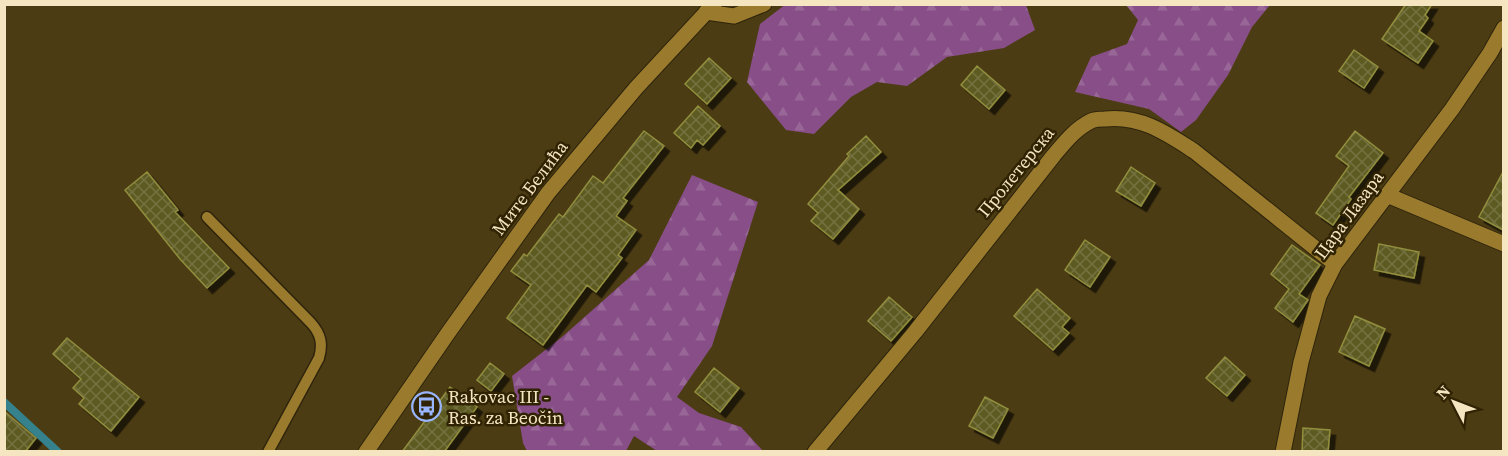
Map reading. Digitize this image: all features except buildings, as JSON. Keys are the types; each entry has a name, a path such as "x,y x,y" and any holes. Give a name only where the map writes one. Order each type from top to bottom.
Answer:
{"street":[{"name":"Мите Белића","path":"366,452 548,193 636,88 710,8 734,16 764,4"},
{"name":"Цара Лазара","path":"1283,452 1301,362 1319,296 1335,264 1452,109 1490,53 1503,28"},
{"name":"Пролетерска","path":"814,452 915,333 1073,132 1093,120 1118,117 1144,122 1170,135 1194,151 1335,264"},
{"path":"1387,195 1503,244"}],"lane":[{"path":"207,217 318,330 321,340 322,349 319,358 268,452"}],"green space":[{"path":"786,4 1026,5 1035,30 1004,48 947,57 907,86 877,82 851,97 814,134 786,130 747,82 760,24"},
{"path":"1126,5 1270,5 1252,27 1228,75 1196,120 1181,132 1149,109 1075,92 1091,57 1127,44 1138,20"},
{"path":"692,175 758,202 712,346 677,397 699,413 741,427 763,451 657,451 634,436 626,451 527,451 523,443 512,376 562,337 649,260"}],"waterway":[{"path":"4,402 58,452"}],"place":[{"name":"Rakovac III - Ras. za Beočin","path":"427,407"}]}
